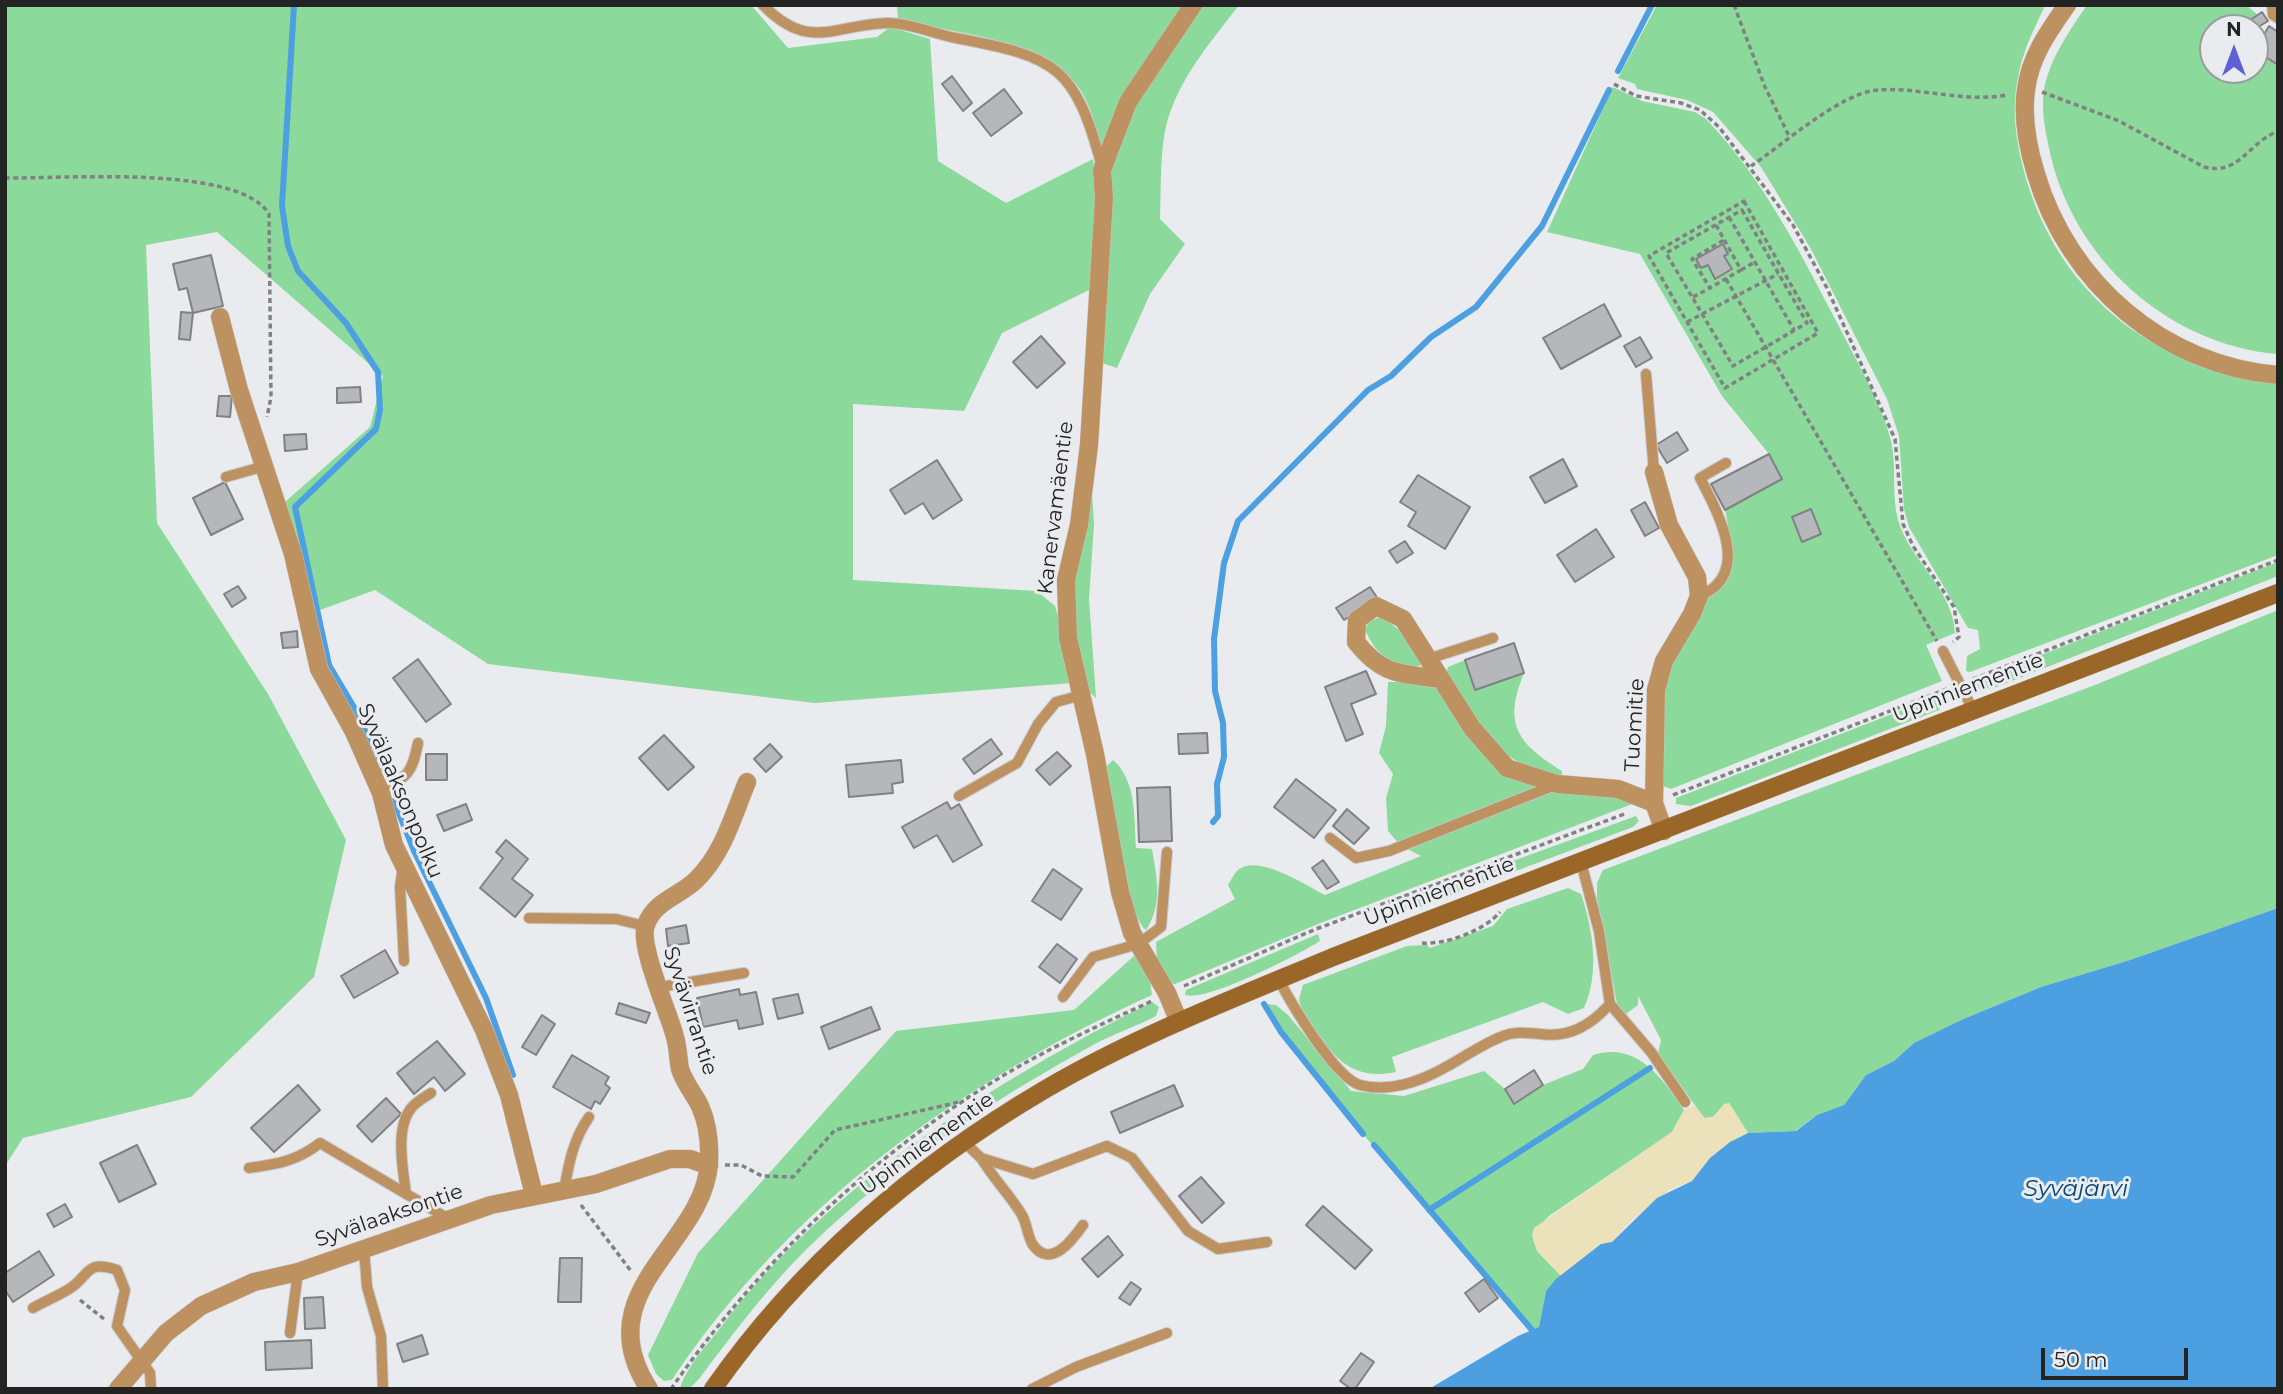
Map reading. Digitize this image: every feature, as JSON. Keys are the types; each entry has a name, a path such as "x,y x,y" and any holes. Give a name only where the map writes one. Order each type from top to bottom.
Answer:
{"main road":[{"name":"Upinniementie","path":"713,1389 767,1318 809,1272 859,1224 964,1142 1045,1090 1179,1022 1279,980 2278,593"}],"street":[{"name":"Kanervamäentie","path":"1179,1022 1167,993 1138,944 1120,892 1082,695 1068,638 1066,580 1079,524 1088,445 1104,198 1102,170 1128,102 1194,5"},
{"path":"2067,5 2037,51 2033,91 2025,121 2030,155 2046,205 2067,247 2098,286 2132,317 2176,346 2222,366 2278,374"},
{"name":"Syvälaaksonpolku","path":"220,317 239,390 292,554 319,669 354,732 380,789 394,845 484,1030 509,1095 534,1195"},
{"path":"1654,472 1669,525 1697,577 1699,596"},
{"name":"Tuomitie","path":"1664,831 1654,803 1659,676 1699,596"},
{"path":"1440,679 1397,672 1372,663 1356,642 1357,620 1368,609 1384,607 1403,619 1472,728 1507,768 1557,784 1618,789 1654,803"},
{"name":"Syvävirrantie","path":"649,1389 641,1376 631,1337 633,1317 643,1287 701,1197 709,1166 709,1133 701,1107 681,1071 676,1040 645,944 645,926 657,908 695,882 713,859 727,835 747,782"},
{"name":"Syvälaaksontie","path":"118,1389 166,1333 201,1306 254,1282 298,1272 447,1218 534,1195 596,1184 670,1159 690,1158 709,1166"}],"lane":[{"path":"763,5 779,19 811,34 832,34 888,23 1020,50 1044,61 1062,75 1077,93 1088,117 1102,170"},
{"path":"2272,5 2273,15 2278,18"},
{"path":"1646,374 1654,472"},
{"path":"1699,596 1714,590 1722,578 1727,557 1726,532 1700,478 1726,463"},
{"path":"226,477 265,466"},
{"path":"1428,659 1493,638"},
{"path":"1943,651 1973,710"},
{"path":"959,796 1017,763 1038,724 1056,702 1082,695"},
{"path":"380,789 400,781 410,772 418,743"},
{"path":"1330,838 1356,858 1389,851 1557,784"},
{"path":"1063,997 1093,957 1138,944 1161,927 1167,852"},
{"path":"1581,862 1599,931 1611,1004 1651,1052 1685,1102"},
{"path":"403,863 400,887 404,961"},
{"path":"528,918 616,919 645,926"},
{"path":"660,987 744,973"},
{"path":"1279,980 1324,1051 1357,1085 1388,1088 1419,1080 1504,1035 1524,1031 1552,1036 1577,1031 1593,1023 1611,1004"},
{"path":"406,1194 402,1155 404,1129 411,1108 431,1093"},
{"path":"564,1190 570,1155 579,1131 589,1117"},
{"path":"964,1142 981,1158 1023,1217 1032,1244 1040,1251 1049,1254 1061,1251 1083,1224"},
{"path":"249,1168 282,1165 303,1156 320,1143 447,1218"},
{"path":"981,1158 1033,1174 1107,1146 1132,1158 1188,1231 1218,1249 1267,1242"},
{"path":"364,1249 367,1287 381,1336 383,1389"},
{"path":"33,1308 68,1289 85,1271 97,1266 117,1270 125,1290 117,1326 150,1373 151,1389"},
{"path":"290,1333 298,1272"},
{"path":"1032,1389 1076,1367 1167,1333"}],"path":[{"path":"1734,5 1765,87 1790,139"},
{"path":"2033,91 2044,79"},
{"path":"1614,84 1636,96 1681,103 1700,110 1719,127 1793,225 1827,288 1895,439 1903,524 1913,546 1954,607 1960,629 1959,637 1943,651 1726,279"},
{"path":"1750,167 1847,98 1876,90 1935,92 1968,97 2033,91 2119,121 2204,167 2217,170 2234,166 2264,136 2278,131"},
{"path":"2033,91 2039,104"},
{"path":"5,178 159,178 217,183 265,206 269,214 271,397 267,420"},
{"path":"1729,218 1666,253 1733,366 1807,323 1781,272 1744,201 1649,256 1725,388 1818,333 1781,272 1742,210 1729,218"},
{"path":"1729,218 1794,330"},
{"path":"1716,225 1741,270"},
{"path":"1710,288 1692,259 1724,240"},
{"path":"1693,298 1755,262"},
{"path":"1687,322 1781,272"},
{"path":"709,1166 741,1165 762,1176 793,1177 835,1130 968,1100"},
{"path":"564,1190 589,1212 643,1287"},
{"path":"68,1289 98,1316 117,1326"}],"green space":[{"path":"5,5 751,5 788,48 877,37 890,27 930,39 938,161 1006,203 1093,159 1099,201 1095,287 1002,333 964,411 853,404 853,580 1037,591 1055,606 1064,635 1072,683 815,703 488,664 375,590 309,614 285,502 370,427 383,376 217,232 146,245 157,523 268,694 346,840 314,977 191,1097 23,1138 5,1166"},
{"path":"897,5 1184,5 1102,154 1086,99 1061,69 1019,47 969,34 898,21"},
{"path":"1199,5 1239,5 1193,67 1168,118 1162,158 1160,219 1185,244 1150,294 1117,368 1099,362 1108,175 1131,105"},
{"path":"1657,5 2041,5 2044,8 2028,42 2020,69 2015,119 2025,175 2046,228 2067,264 2093,296 2124,323 2158,345 2195,363 2235,374 2278,381 2278,555 1970,672 1966,671 1967,656 1980,649 1978,630 1968,628 1909,527 1904,509 1899,436 1887,399 1811,249 1761,167 1713,112 1687,100 1637,89 1635,84 1618,78"},
{"path":"2087,5 2246,5 2257,14 2199,14 2199,84 2269,84 2269,59 2278,65 2278,354 2237,347 2198,333 2163,314 2130,288 2102,259 2078,225 2061,188 2044,119 2043,97 2047,79 2067,35"},
{"path":"1613,87 1642,101 1695,112 1706,119 1765,194 1813,278 1876,400 1891,441 1898,520 1912,549 1947,603 1955,633 1926,645 1942,681 1671,789 1663,786 1659,691 1701,597 1715,592 1729,543 1725,510 1782,479 1769,454 1722,396 1640,254 1547,232"},
{"path":"1090,458 1094,524 1089,599 1096,698 1082,685 1069,592"},
{"path":"2278,562 2278,576 1994,688 1980,689 1975,685 1975,681"},
{"path":"2278,610 2278,908 2130,960 2041,987 1961,1020 1914,1043 1894,1061 1866,1075 1844,1105 1817,1115 1795,1131 1748,1133 1729,1103 1713,1117 1704,1118 1658,1053 1661,1040 1638,996 1638,1005 1626,1014 1617,1004 1597,899 1597,883 1603,870 2095,685"},
{"path":"1380,617 1406,637 1416,651 1421,665 1403,667 1394,664 1380,653 1365,629 1369,622"},
{"path":"1465,660 1475,689 1524,673 1515,706 1518,731 1534,751 1562,771 1562,776 1520,763 1506,754 1483,730 1446,673 1448,667"},
{"path":"1388,682 1413,682 1433,686 1499,770 1620,795 1635,803 1323,922 1175,984 1169,983 1157,963 1156,942 1235,899 1228,885 1241,868 1250,865 1271,869 1325,895 1421,856 1400,845 1388,831 1386,798 1393,774 1379,753 1386,726"},
{"path":"1946,693 1948,699 1939,710 1691,806 1676,804 1676,798"},
{"path":"1113,760 1121,769 1130,789 1136,848 1152,849 1157,901 1146,930 1131,901 1120,853 1107,766"},
{"path":"1636,816 1639,821 1633,827 1417,908 1409,905 1409,899"},
{"path":"1568,888 1581,894 1593,951 1592,980 1584,1008 1568,1014 1543,1002 1392,1057 1396,1072 1378,1074 1350,1067 1339,1059 1301,1008 1299,999 1303,985 1407,946 1427,945 1430,948 1493,926 1507,909"},
{"path":"1318,934 1320,941 1252,976 1212,991 1185,995 1186,990"},
{"path":"1135,955 1150,981 1152,995 1082,1029 1014,1067 948,1108 885,1154 825,1204 769,1258 718,1317 672,1380 664,1381 656,1374 648,1355 698,1253 896,1031 1074,1010"},
{"path":"1152,1002 1159,1007 1156,1016 1093,1045 1013,1092 935,1143 861,1200 780,1277 699,1379 691,1387 680,1389 698,1357 764,1276 811,1227 863,1183 975,1102 1033,1066"},
{"path":"1264,1004 1276,1005 1288,1015 1351,1091 1404,1096 1484,1071 1505,1089 1514,1104 1543,1085 1583,1069 1593,1055 1609,1052 1623,1053 1647,1065 1667,1086 1684,1110 1672,1132 1549,1216 1532,1234 1537,1251 1561,1276 1546,1291 1539,1327 1532,1330 1363,1134 1281,1032"}],"sand":[{"path":"1729,1103 1748,1133 1730,1142 1710,1158 1692,1181 1671,1189 1632,1220 1612,1242 1601,1244 1561,1276 1537,1248 1534,1228 1672,1132 1684,1110 1694,1105 1705,1118 1713,1117 1724,1104"}],"water":[{"name":"Syväjärvi","path":"2278,908 2278,1389 1429,1389 1518,1336 1539,1327 1546,1291 1556,1279 1601,1244 1612,1242 1657,1198 1692,1181 1710,1158 1730,1142 1748,1133 1796,1131 1817,1115 1844,1105 1866,1075 1894,1061 1914,1043 1961,1020 2041,987 2130,960"}],"building":[{"path":"2269,26 2278,32 2278,65 2269,59"},
{"path":"952,76 972,103 963,111 942,84"},
{"path":"1004,89 1022,113 991,136 973,113"},
{"path":"1723,244 1728,254 1724,256 1732,269 1715,279 1708,265 1701,268 1696,259"},
{"path":"211,255 223,306 193,313 187,288 179,290 173,264"},
{"path":"1604,304 1621,336 1561,369 1543,338"},
{"path":"181,312 193,313 190,340 179,339"},
{"path":"1041,336 1065,363 1037,388 1013,362"},
{"path":"1640,337 1652,358 1636,367 1624,346"},
{"path":"360,387 361,402 337,403 337,388"},
{"path":"219,396 232,396 230,417 217,416"},
{"path":"1677,432 1688,450 1667,463 1656,445"},
{"path":"306,434 307,449 285,451 284,435"},
{"path":"1769,454 1782,479 1725,510 1711,484"},
{"path":"1563,459 1577,486 1545,503 1530,477"},
{"path":"937,460 962,500 933,519 923,503 905,514 890,490"},
{"path":"1418,475 1470,507 1445,549 1408,526 1416,512 1400,502"},
{"path":"225,482 243,519 211,535 193,498"},
{"path":"1645,502 1659,528 1645,536 1631,510"},
{"path":"1811,509 1821,534 1802,542 1792,517"},
{"path":"1596,529 1614,557 1575,582 1557,555"},
{"path":"1405,541 1413,553 1397,563 1389,551"},
{"path":"238,586 246,598 232,607 224,594"},
{"path":"1370,587 1378,599 1344,620 1336,608"},
{"path":"297,631 298,647 283,648 281,633"},
{"path":"1514,643 1524,673 1475,690 1465,660"},
{"path":"418,659 451,704 426,722 393,678"},
{"path":"1366,671 1376,694 1351,704 1363,734 1346,741 1325,687"},
{"path":"1207,733 1208,753 1179,754 1178,734"},
{"path":"664,735 694,767 668,790 639,758"},
{"path":"991,739 1002,754 974,774 963,759"},
{"path":"770,744 782,757 766,772 754,759"},
{"path":"1057,752 1071,766 1050,785 1036,770"},
{"path":"426,754 447,754 447,780 426,780"},
{"path":"901,760 903,782 892,784 893,793 849,797 846,765"},
{"path":"1296,779 1336,810 1314,838 1274,807"},
{"path":"1170,787 1172,841 1139,842 1137,788"},
{"path":"947,802 951,809 959,804 982,845 953,862 937,835 914,848 902,827"},
{"path":"466,804 472,820 444,831 437,815"},
{"path":"1347,809 1369,828 1354,844 1333,826"},
{"path":"506,840 528,859 512,879 533,895 515,917 480,888 503,858 496,852"},
{"path":"1323,860 1339,882 1327,889 1312,868"},
{"path":"1053,869 1082,889 1061,920 1032,901"},
{"path":"686,925 689,943 668,946 666,929"},
{"path":"1057,944 1077,959 1060,983 1039,967"},
{"path":"385,950 398,973 354,998 341,976"},
{"path":"739,989 740,995 756,992 763,1024 739,1029 737,1020 703,1027 697,998"},
{"path":"798,994 803,1013 778,1019 773,999"},
{"path":"619,1003 650,1013 646,1023 616,1014"},
{"path":"871,1007 880,1029 829,1049 821,1027"},
{"path":"542,1015 555,1024 536,1055 522,1047"},
{"path":"437,1041 465,1074 445,1091 434,1077 414,1094 397,1073"},
{"path":"572,1055 609,1077 605,1084 610,1088 600,1104 595,1101 591,1109 553,1087"},
{"path":"1534,1070 1543,1085 1514,1104 1505,1089"},
{"path":"298,1085 320,1110 274,1152 251,1128"},
{"path":"1174,1085 1183,1106 1120,1133 1111,1112"},
{"path":"386,1098 401,1114 372,1142 357,1126"},
{"path":"137,1145 156,1184 119,1202 100,1163"},
{"path":"1201,1177 1224,1203 1202,1223 1179,1196"},
{"path":"65,1204 72,1217 54,1227 47,1214"},
{"path":"1323,1206 1372,1250 1355,1269 1306,1225"},
{"path":"1108,1236 1123,1255 1098,1277 1082,1259"},
{"path":"39,1251 54,1275 13,1302 5,1290 5,1273"},
{"path":"560,1258 582,1258 581,1302 558,1302"},
{"path":"1484,1279 1498,1298 1479,1312 1465,1293"},
{"path":"1131,1282 1141,1289 1130,1305 1119,1298"},
{"path":"323,1297 325,1328 305,1329 304,1298"},
{"path":"422,1335 428,1354 403,1362 397,1344"},
{"path":"311,1340 312,1368 266,1370 265,1342"},
{"path":"1361,1353 1374,1362 1355,1389 1351,1389 1340,1381"}],"waterway":[{"path":"294,5 282,206 288,246 298,271 346,323 378,372 380,410 376,429 295,507 329,665 358,714 382,771"},
{"path":"1618,71 1652,5"},
{"path":"1213,822 1218,816 1217,784 1224,757 1223,723 1215,691 1214,639 1224,563 1238,521 1368,390 1391,376 1431,337 1476,307 1542,226 1609,90"},
{"path":"394,801 414,851 486,998 513,1075"},
{"path":"1264,1004 1281,1032 1363,1134"},
{"path":"1429,1210 1650,1068"},
{"path":"1374,1145 1532,1330"}]}
